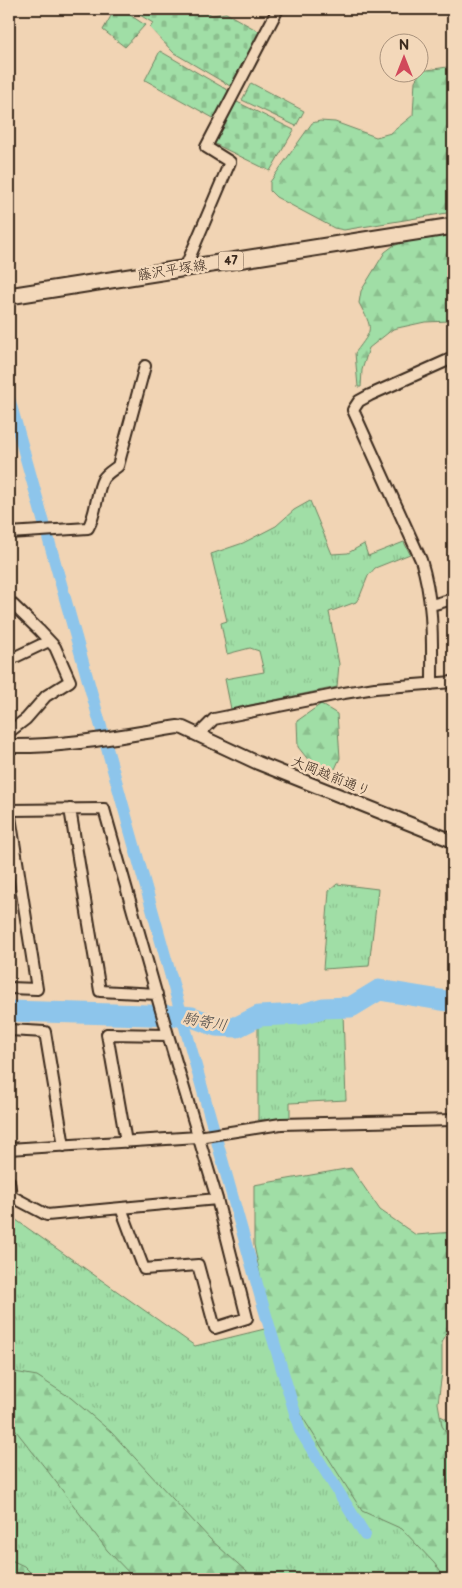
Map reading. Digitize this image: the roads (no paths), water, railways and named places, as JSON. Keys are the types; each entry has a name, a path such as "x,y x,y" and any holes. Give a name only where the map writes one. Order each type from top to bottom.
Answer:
{"main road":[{"name":"藤沢平塚線","path":"9,296 453,226"}],"street":[{"path":"185,268 230,162 206,147 278,9"},
{"path":"432,684 431,605 421,560 353,410 359,402 370,394 453,358"},
{"path":"9,533 88,528 93,520 103,480 118,466 145,366"},
{"path":"431,605 453,599"},
{"path":"9,601 55,647 70,681 46,696 26,719 9,732"},
{"path":"9,660 49,641"},
{"path":"199,734 214,719 375,688 453,682"},
{"name":"大岡越前通り","path":"9,746 42,746 104,739 178,726 199,734 258,763 453,841"},
{"path":"70,809 100,991 158,999"},
{"path":"9,988 37,989 9,810 104,809 166,1030 217,1200 247,1318 215,1328 198,1265 144,1268 121,1208"},
{"path":"9,1030 45,1032 64,1146"},
{"path":"126,1142 107,1034 166,1030"},
{"path":"9,1149 198,1137 281,1124 453,1120"},
{"path":"9,1181 11,1196 47,1215 217,1200"}],"waterway":[{"path":"9,398 260,1295 300,1430 365,1535"},
{"name":"駒寄川","path":"9,1011 182,1016 192,1017 216,1026 237,1027 259,1016 302,1014 323,1008 351,1007 379,990 453,1002"}]}
